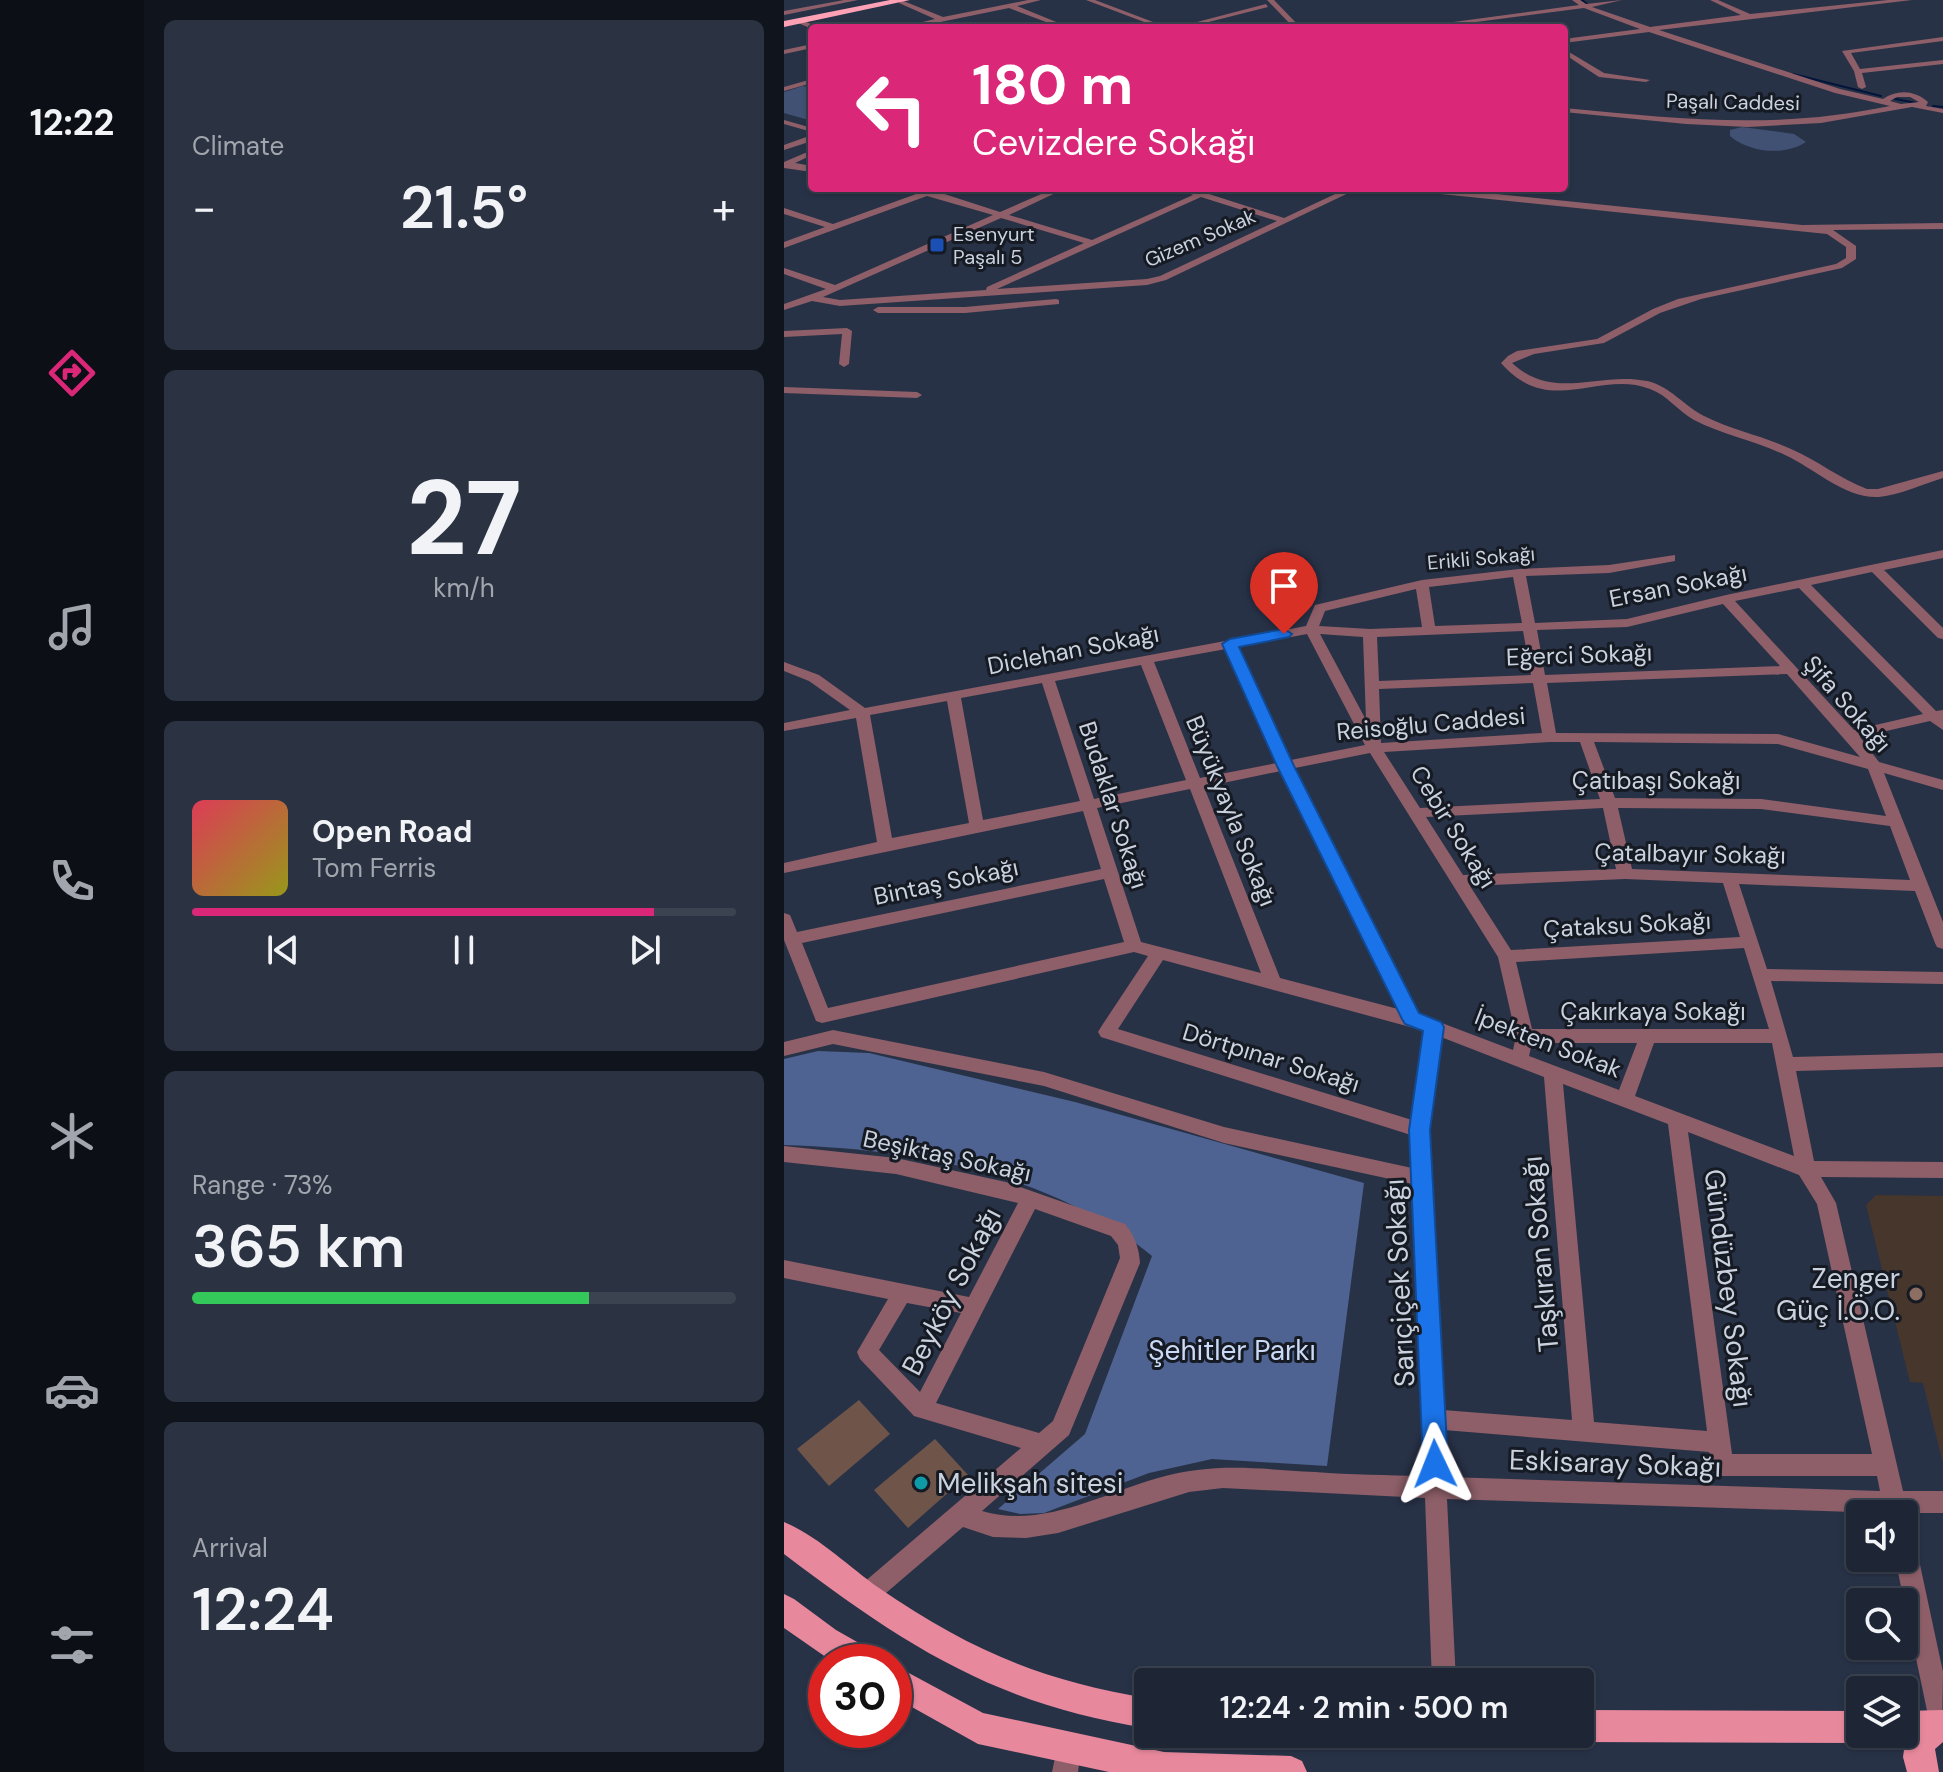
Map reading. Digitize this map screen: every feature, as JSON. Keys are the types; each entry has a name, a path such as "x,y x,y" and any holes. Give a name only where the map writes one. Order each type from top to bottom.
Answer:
{"highway":[{"path":"784,19 883,0"},
{"path":"784,19 798,21 856,5 913,0"}],"main road":[{"path":"784,1536 864,1597 972,1664 1056,1697 1134,1711"},
{"path":"784,1609 830,1644"},
{"path":"912,1690 978,1728 1067,1760 1164,1768 1291,1772"},
{"path":"1594,1726 1846,1727"},
{"path":"1923,1772 1918,1750 1920,1740 1930,1726"}],"street":[{"path":"920,24 1038,0"},
{"path":"1089,0 1155,24"},
{"path":"1575,0 1773,64 1943,104"},
{"path":"1440,24 1619,0"},
{"path":"1713,0 1750,16"},
{"path":"1835,0 1845,5"},
{"path":"1568,40 1750,16 1909,0"},
{"path":"903,1 950,24"},
{"path":"1590,3 1646,30 1787,76 1901,106 1943,111"},
{"path":"1192,24 1266,4"},
{"path":"1206,24 1266,4"},
{"path":"1266,4 1284,24"},
{"path":"1266,4 1293,24"},
{"path":"784,19 856,5"},
{"path":"1009,6 1057,24"},
{"path":"798,21 808,25"},
{"path":"1862,87 1858,71 1846,51 1943,39"},
{"path":"784,52 808,47"},
{"path":"1568,54 1602,75 1646,80"},
{"path":"1858,71 1943,62"},
{"path":"784,80 808,84"},
{"path":"784,89 801,84"},
{"path":"1888,102 1897,95"},
{"path":"1914,106 1925,104 1922,99"},
{"name":"Paşalı Caddesi","path":"1568,108 1746,119 1803,117 1888,102"},
{"name":"Paşalı Caddesi","path":"1568,108 1714,124 1752,124 1811,122 1901,106"},
{"path":"784,122 808,129"},
{"path":"784,148 808,139"},
{"path":"784,162 808,147"},
{"path":"784,162 808,153"},
{"path":"784,162 808,168"},
{"path":"784,245 930,192"},
{"path":"942,192 1092,243"},
{"path":"784,307 836,289 1053,192"},
{"path":"1192,192 1285,221"},
{"path":"981,294 1207,192"},
{"name":"Gizem Sokak","path":"812,298 840,303 1147,282 1163,278 1347,192"},
{"path":"1451,192 1802,228 1830,232 1845,239 1852,253 1851,259 1842,265 1687,300 1640,318 1620,332 1599,341 1517,354 1506,363 1519,374 1547,387 1572,389 1637,382 1656,386 1682,408 1704,421 1785,450 1866,492 1879,493 1943,474"},
{"path":"784,211 834,227"},
{"path":"1802,228 1943,226"},
{"path":"1845,239 1847,234 1863,227"},
{"path":"784,271 836,289"},
{"path":"840,303 875,310 965,310 1056,302"},
{"path":"784,334 847,331 844,364"},
{"path":"784,390 917,395"},
{"name":"Ersan Sokağı","path":"1370,633 1627,623 1943,554"},
{"name":"Erikli Sokağı","path":"1311,629 1320,608 1422,584 1519,573 1609,569 1671,558"},
{"path":"1875,568 1943,635"},
{"path":"1519,573 1550,737"},
{"path":"1802,583 1940,719"},
{"path":"1422,584 1429,629"},
{"name":"Şifa Sokağı","path":"1726,599 1851,735 1874,766 1943,943"},
{"name":"Diclehan Sokağı","path":"784,727 1311,629 1370,633"},
{"name":"Cebir Sokağı","path":"1311,629 1374,748 1506,956 1525,1036 1519,1060"},
{"path":"1370,633 1374,748"},
{"path":"1230,644 1286,766 1412,1019"},
{"name":"Büyükyayla Sokağı","path":"1146,659 1273,981"},
{"path":"784,666 814,678 862,712 885,845"},
{"name":"Eğerci Sokağı","path":"1372,685 1788,670"},
{"name":"Budaklar Sokağı","path":"1047,678 1086,806 1134,946"},
{"path":"953,695 977,827"},
{"path":"1851,735 1940,719"},
{"name":"Reisoğlu Caddesi","path":"784,868 885,845 1374,748 1550,737 1778,739 1943,785"},
{"path":"1585,737 1609,803 1625,874"},
{"name":"Çatıbaşı Sokağı","path":"1415,813 1609,803 1761,804 1896,822"},
{"name":"Bintaş Sokağı","path":"792,939 1109,873"},
{"name":"Çatalbayır Sokağı","path":"1458,881 1625,874 1921,886"},
{"path":"1729,877 1780,1036 1806,1169 1826,1203 1894,1500"},
{"path":"784,919 833,1037"},
{"name":"Çataksu Sokağı","path":"1506,956 1750,942"},
{"path":"822,1016 1134,946"},
{"name":"İpekten Sokak","path":"1134,946 1412,1019 1806,1169 1943,1170"},
{"name":"Dörtpınar Sokağı","path":"1159,953 1107,1032 1420,1130"},
{"path":"1761,975 1943,978"},
{"name":"Sarıçiçek Sokağı","path":"1434,1027 1420,1130 1443,1668"},
{"name":"Çakırkaya Sokağı","path":"1525,1036 1780,1036"},
{"path":"1625,1100 1648,1036"},
{"path":"784,1049 833,1037 1044,1079 1224,1135 1423,1178"},
{"path":"1786,1064 1943,1060"},
{"name":"Taşkıran Sokağı","path":"1553,1072 1584,1431"},
{"name":"Gündüzbey Sokağı","path":"1677,1120 1722,1465 1886,1465"},
{"name":"Beşiktaş Sokağı","path":"784,1154 896,1166 1006,1190 1118,1230 1126,1239 1130,1263 1061,1428 1042,1444"},
{"name":"Beyköy Sokağı","path":"922,1409 1030,1199"},
{"path":"784,1269 974,1307"},
{"path":"902,1293 867,1352 922,1409 1042,1444"},
{"path":"1434,1419 1718,1442"},
{"path":"864,1597 1042,1444"},
{"name":"Eskisaray Sokağı","path":"960,1515 983,1526 1010,1530 1087,1514 1158,1487 1221,1477 1846,1506"},
{"name":"Eskisaray Sokağı","path":"1918,1505 1943,1502"},
{"path":"1908,1572 1930,1726"}],"shaded area":[{"path":"808,87 808,120 784,113 784,92"},
{"path":"1742,127 1794,134 1806,142 1778,151 1757,149 1730,136 1730,130"},
{"name":"Zenger Güç İ.Ö.O.","path":"1876,1195 1943,1196 1943,1463 1923,1383 1910,1382 1866,1205"}],"green space":[{"name":"Şehitler Parkı","path":"818,1051 869,1053 1075,1102 1364,1183 1327,1466 1212,1459 1149,1473 1044,1513 1020,1514 998,1509 1085,1434 1152,1256 1112,1227 1069,1204 978,1170 881,1152 784,1145 784,1059"}],"building":[{"name":"Melikşah sitesi","path":"859,1400 890,1434 829,1486 797,1449"},
{"name":"Melikşah sitesi","path":"935,1439 968,1475 908,1528 874,1490"}],"waterway":[{"path":"1582,0 1587,4"},
{"path":"1793,74 1881,96"},
{"path":"1891,98 1916,103"},
{"path":"1933,106 1943,107"}],"place":[{"name":"Esenyurt Paşalı 5","path":"937,245"},
{"name":"Zenger Güç İ.Ö.O.","path":"1916,1294"},
{"name":"Melikşah sitesi","path":"921,1483"}],"route":[{"path":"1284,634 1230,644 1286,766 1412,1019 1434,1027 1420,1130 1435,1464"}]}
